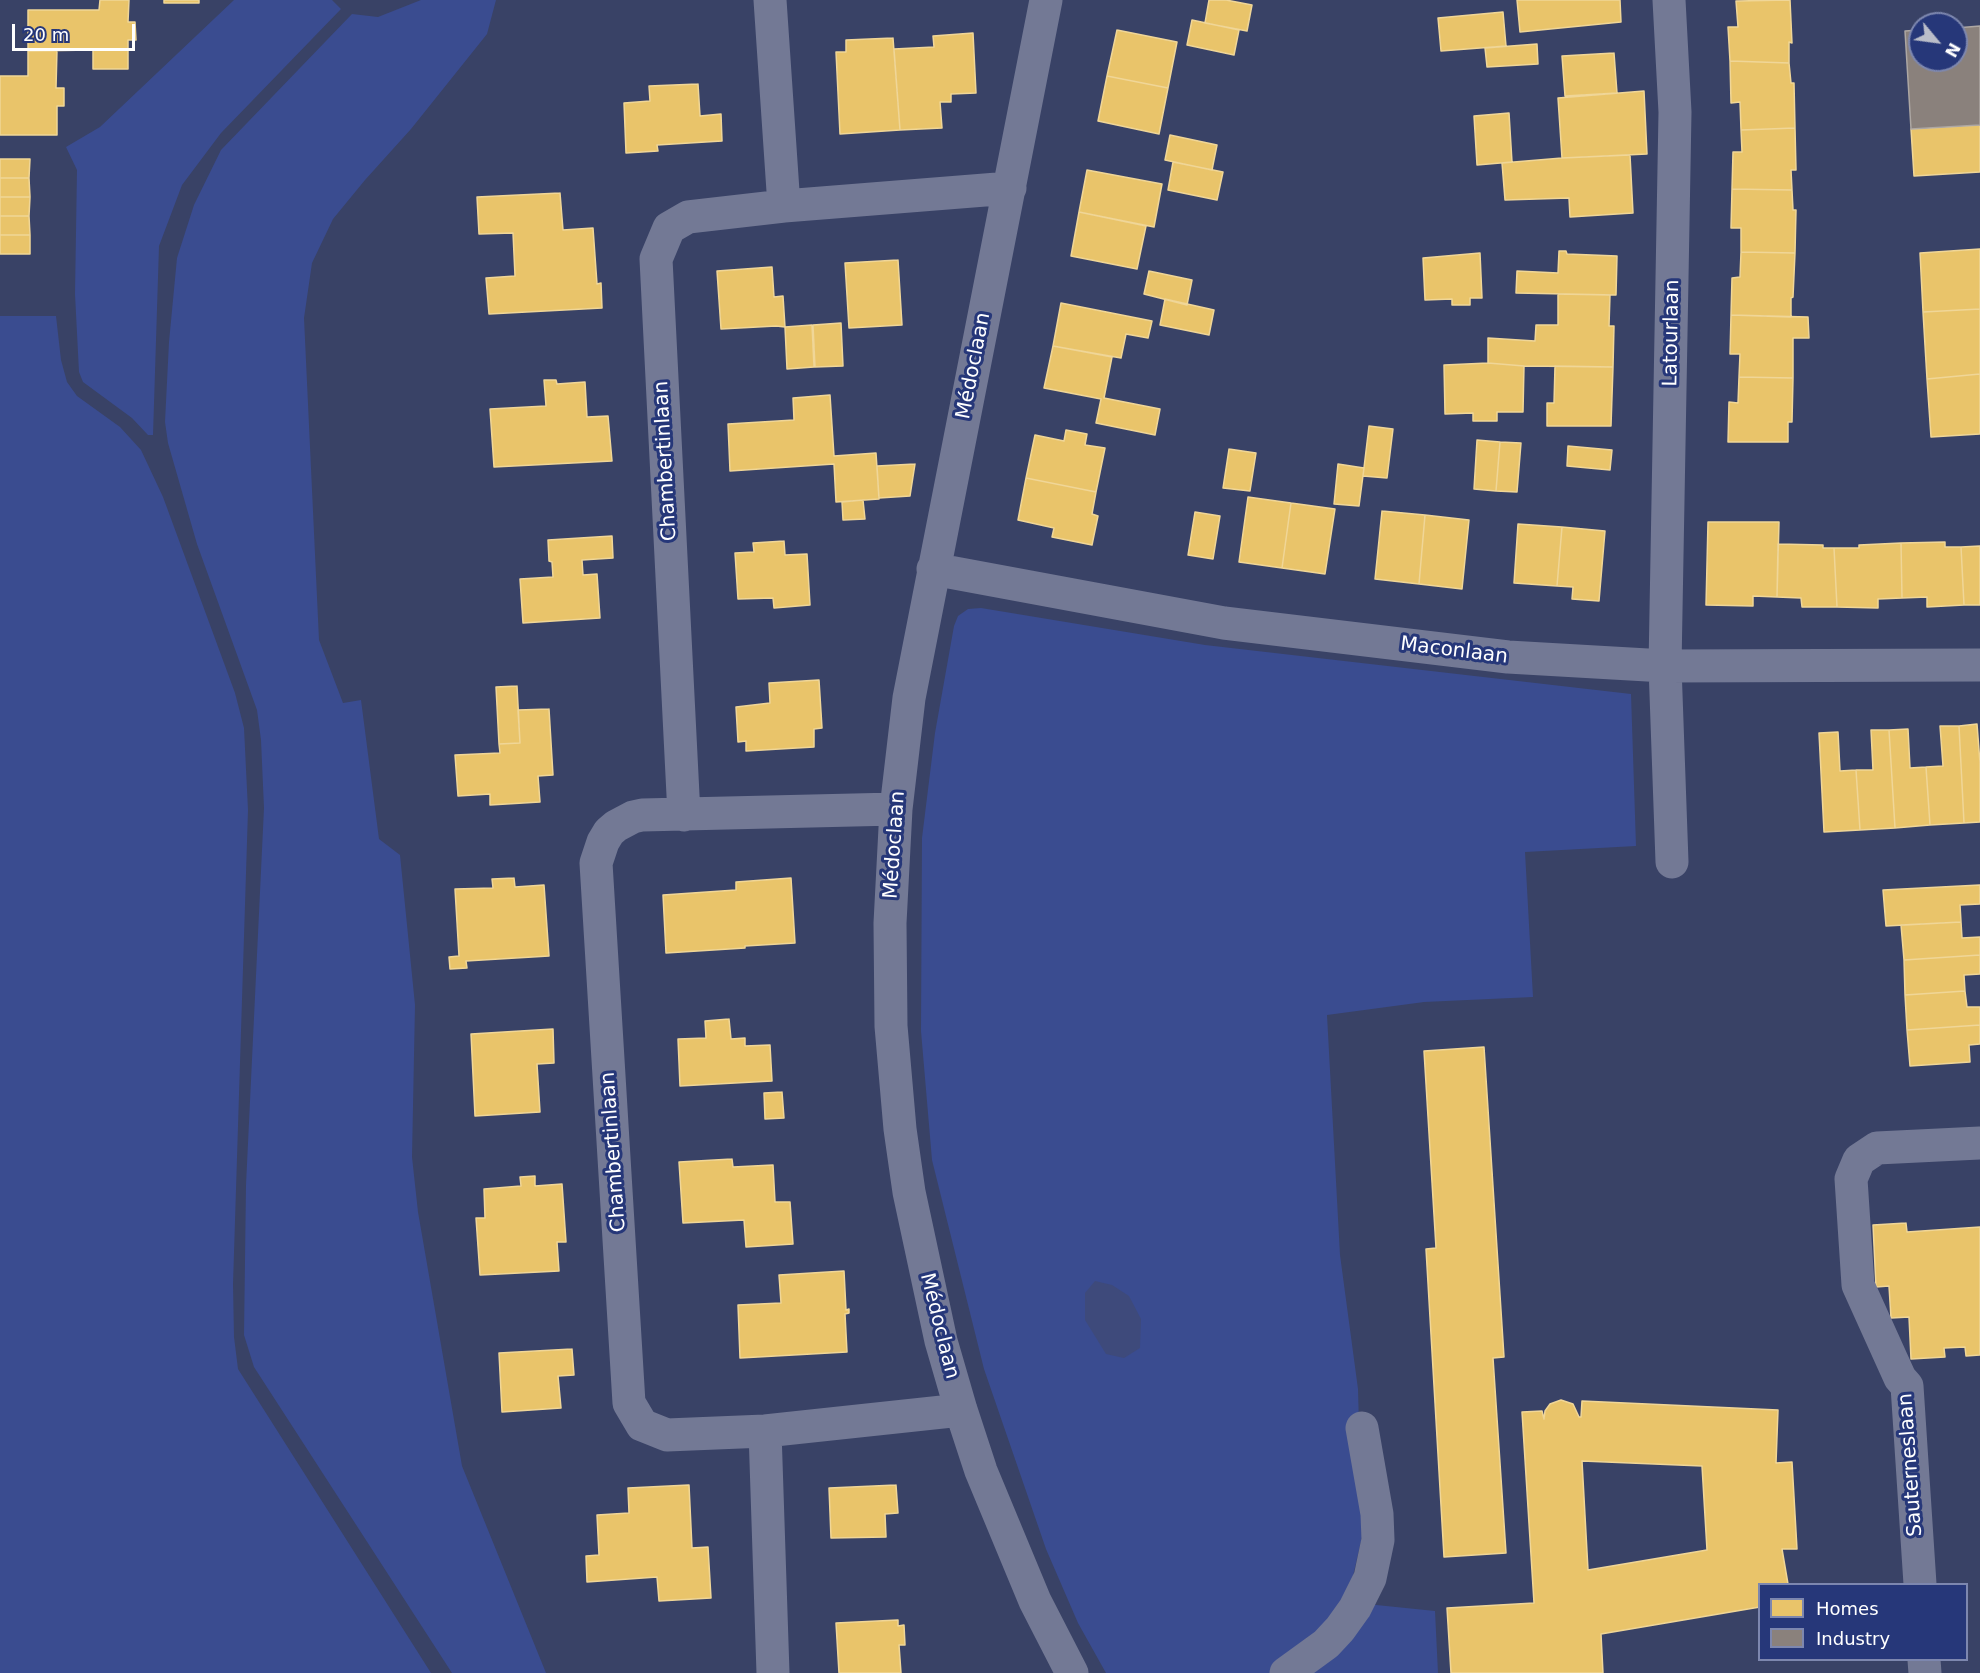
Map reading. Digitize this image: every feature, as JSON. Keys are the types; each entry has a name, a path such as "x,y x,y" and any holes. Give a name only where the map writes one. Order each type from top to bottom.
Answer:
{"street":[{"path":"770,0 783,206"},
{"name":"Médoclaan","path":"1046,0 909,698 896,809 890,923 891,1004 900,1129 921,1252 941,1341 981,1471 1035,1601 1072,1673"},
{"name":"Latourlaan","path":"1669,0 1675,112 1665,666 1672,862"},
{"name":"Chambertinlaan","path":"684,815 656,260 669,228 688,217 783,206 1010,188"},
{"name":"Maconlaan","path":"933,569 1224,623 1508,657 1665,666 1980,665"},
{"name":"Chambertinlaan","path":"896,809 642,815 625,821 609,832 603,842 596,863 629,1403 642,1425 667,1435 765,1431 961,1410"},
{"name":"Sauterneslaan","path":"1920,1583 1907,1386 1900,1378 1858,1285 1851,1179 1858,1160 1877,1148 1980,1143"},
{"path":"1286,1673 1326,1644 1340,1629 1355,1608 1370,1578 1378,1540 1377,1514 1362,1428"},
{"path":"765,1431 773,1673"}],"shaded area":[{"path":"234,0 332,0 341,9 221,133 182,185 159,246 153,435 148,435 132,418 83,382 79,372 75,294 77,170 66,147 100,127"},
{"path":"421,0 496,0 487,34 411,129 333,219 312,263 304,318 319,640 343,703 361,700 379,839 400,855 415,1005 412,1157 418,1212 462,1466 546,1673 452,1673 254,1367 244,1335 246,1185 264,808 261,740 257,710 197,544 168,443 165,422 169,342 177,258 194,205 221,150 352,14 378,17"},
{"path":"0,316 56,316 61,360 67,382 77,396 120,427 141,450 163,497 235,693 244,728 248,810 233,1284 234,1337 238,1369 431,1673 0,1673"},
{"path":"981,608 1205,645 1631,694 1636,846 1525,852 1533,997 1424,1002 1327,1015 1340,1255 1358,1389 1362,1537 1347,1602 1435,1611 1438,1673 1106,1673 1078,1623 1046,1549 984,1369 932,1160 921,1031 922,838 935,733 954,626 958,616 968,609"},
{"path":"1095,1281 1112,1285 1129,1296 1141,1319 1140,1348 1124,1358 1106,1354 1085,1320 1085,1293"}],"building: Homes":[{"path":"100,0 129,0 128,22 135,22 136,40 128,40 128,69 93,69 93,50 28,51 28,10 99,10"},
{"path":"164,0 199,0 199,3 164,3"},
{"path":"1209,0 1226,0 1252,5 1247,31 1205,23"},
{"path":"1517,0 1620,0 1621,22 1520,32"},
{"path":"1790,0 1792,43 1789,42 1789,63 1730,61 1728,27 1738,27 1736,1"},
{"path":"1503,12 1506,46 1441,51 1438,18"},
{"path":"1192,20 1239,30 1234,55 1187,45"},
{"path":"1117,30 1177,42 1168,88 1107,76"},
{"path":"973,33 976,93 951,94 951,102 940,102 942,128 900,130 894,49 934,47 933,36"},
{"path":"893,38 900,130 840,134 836,52 846,52 846,40"},
{"path":"1537,44 1538,64 1487,67 1485,48"},
{"path":"57,50 56,88 64,88 64,106 57,106 57,135 0,135 0,76 28,76 28,51"},
{"path":"1614,53 1617,93 1565,96 1562,56"},
{"path":"1730,61 1789,63 1791,83 1794,83 1795,128 1741,130 1740,102 1731,103"},
{"path":"1107,76 1168,88 1159,134 1098,121"},
{"path":"698,84 700,116 721,114 722,141 657,145 658,151 626,153 624,103 650,101 649,86"},
{"path":"1644,91 1647,154 1562,158 1558,98"},
{"path":"1509,113 1512,162 1477,165 1474,116"},
{"path":"1980,125 1980,172 1914,176 1911,129"},
{"path":"1795,128 1796,170 1791,170 1792,190 1732,189 1733,152 1742,152 1741,130"},
{"path":"1170,135 1217,145 1212,170 1165,160"},
{"path":"1630,155 1633,213 1570,217 1569,198 1505,200 1502,163"},
{"path":"0,159 30,159 29,178 0,178"},
{"path":"1173,162 1223,172 1217,200 1168,190"},
{"path":"1087,170 1162,184 1154,227 1079,212"},
{"path":"0,178 29,178 30,197 0,197"},
{"path":"1732,189 1792,190 1793,210 1796,210 1795,253 1741,252 1741,228 1731,228"},
{"path":"560,193 563,230 593,228 597,284 601,283 602,308 489,314 486,278 515,276 513,233 479,234 477,197"},
{"path":"0,197 30,197 29,216 0,216"},
{"path":"1079,212 1146,226 1137,269 1071,256"},
{"path":"0,216 29,216 30,235 0,235"},
{"path":"0,235 30,235 30,254 0,254"},
{"path":"1980,249 1980,309 1923,312 1920,253"},
{"path":"1559,251 1566,251 1567,254 1617,256 1616,295 1516,293 1517,271 1558,273"},
{"path":"1741,252 1795,253 1791,317 1731,315 1732,278 1740,277"},
{"path":"1480,253 1482,298 1470,298 1470,305 1452,305 1452,299 1425,300 1423,258"},
{"path":"898,260 902,325 849,328 845,263"},
{"path":"772,267 774,297 783,296 785,327 721,329 717,271"},
{"path":"1149,271 1192,280 1187,305 1144,294"},
{"path":"1558,294 1610,295 1609,326 1614,326 1613,367 1524,366 1488,363 1488,338 1535,341 1536,325 1558,325"},
{"path":"1165,299 1214,310 1209,335 1160,325"},
{"path":"1061,303 1152,321 1148,338 1126,334 1121,358 1053,346"},
{"path":"1980,309 1980,374 1927,379 1923,312"},
{"path":"1731,315 1808,317 1809,338 1793,338 1793,378 1739,377 1740,354 1730,354"},
{"path":"841,323 843,366 815,367 813,325"},
{"path":"812,325 814,367 787,369 785,327"},
{"path":"1053,346 1112,357 1104,398 1160,409 1155,435 1096,423 1101,399 1044,388"},
{"path":"1488,363 1524,366 1523,412 1497,412 1497,421 1473,421 1473,413 1445,414 1444,365"},
{"path":"1555,366 1613,367 1611,426 1547,426 1547,403 1554,403"},
{"path":"1980,374 1980,434 1931,437 1927,379"},
{"path":"1739,377 1793,378 1792,422 1788,422 1788,442 1728,442 1729,402 1738,403"},
{"path":"544,380 556,380 557,384 585,382 587,417 608,416 612,461 494,467 490,409 546,406"},
{"path":"830,395 834,456 876,453 879,499 836,502 834,464 730,471 728,424 794,420 793,398"},
{"path":"1369,426 1393,429 1387,478 1363,476"},
{"path":"1066,430 1087,434 1085,445 1105,448 1096,492 1026,478 1035,435 1064,441"},
{"path":"1477,440 1500,442 1496,491 1474,489"},
{"path":"1500,442 1521,443 1517,492 1496,491"},
{"path":"1568,446 1612,450 1610,470 1567,466"},
{"path":"1229,449 1256,453 1250,491 1223,488"},
{"path":"915,464 910,496 879,498 877,466"},
{"path":"1338,464 1364,468 1359,506 1334,504"},
{"path":"1026,478 1096,492 1092,514 1098,516 1092,545 1052,537 1054,528 1018,520"},
{"path":"1248,497 1291,503 1282,568 1239,562"},
{"path":"863,500 865,519 843,520 842,502"},
{"path":"1291,503 1335,509 1325,574 1282,568"},
{"path":"1382,511 1425,515 1419,584 1375,579"},
{"path":"1195,512 1220,516 1213,559 1188,555"},
{"path":"1425,515 1469,520 1462,589 1419,584"},
{"path":"1708,522 1779,522 1777,597 1753,596 1753,606 1706,605"},
{"path":"1518,524 1562,527 1557,586 1514,583"},
{"path":"1562,527 1605,531 1599,601 1572,599 1573,587 1557,586"},
{"path":"612,536 613,558 582,560 583,575 597,574 600,618 523,623 520,579 553,577 552,562 549,561 548,540"},
{"path":"784,541 785,555 807,554 810,605 774,608 773,598 738,599 735,553 754,552 753,543"},
{"path":"1945,542 1945,547 1961,547 1964,605 1927,607 1927,597 1902,598 1901,543"},
{"path":"1901,543 1902,598 1878,599 1878,608 1837,607 1834,548 1859,548 1859,545"},
{"path":"1778,544 1823,545 1823,548 1834,548 1837,607 1802,607 1801,598 1777,597"},
{"path":"1980,546 1980,605 1964,605 1961,547"},
{"path":"819,680 822,728 814,729 814,747 746,751 746,741 738,742 736,707 770,703 769,683"},
{"path":"517,686 520,743 499,744 496,687"},
{"path":"549,709 553,775 538,776 540,802 490,805 490,794 458,796 455,755 500,753 499,744 520,743 518,710"},
{"path":"1977,724 1980,763 1980,822 1964,823 1959,726"},
{"path":"1940,726 1959,726 1964,823 1930,825 1926,767 1943,766"},
{"path":"1908,729 1910,768 1926,767 1930,825 1895,828 1889,730"},
{"path":"1871,730 1889,730 1895,828 1860,830 1856,770 1873,770"},
{"path":"1838,732 1840,771 1856,770 1860,830 1824,832 1819,733"},
{"path":"514,878 515,887 544,885 549,956 466,961 467,968 450,969 449,957 459,956 455,889 493,888 492,879"},
{"path":"791,878 795,943 666,953 663,895 736,890 736,882"},
{"path":"1980,885 1980,904 1960,905 1961,922 1886,926 1883,890"},
{"path":"1961,922 1962,938 1980,937 1980,955 1904,960 1901,925"},
{"path":"1980,955 1980,974 1964,975 1965,991 1905,995 1904,960"},
{"path":"1965,991 1967,1007 1980,1007 1980,1025 1907,1030 1905,995"},
{"path":"729,1019 731,1039 745,1038 745,1046 770,1045 772,1081 680,1086 678,1039 706,1038 705,1021"},
{"path":"1980,1025 1980,1044 1969,1045 1970,1062 1910,1066 1907,1030"},
{"path":"553,1029 554,1063 537,1064 540,1112 475,1116 471,1034"},
{"path":"1484,1047 1504,1357 1493,1358 1506,1553 1444,1557 1426,1249 1436,1248 1424,1051"},
{"path":"782,1092 784,1118 765,1119 764,1093"},
{"path":"732,1159 733,1167 773,1165 775,1202 790,1202 793,1244 746,1247 744,1220 683,1223 679,1162"},
{"path":"535,1176 535,1186 562,1184 566,1242 557,1242 559,1271 480,1275 476,1218 485,1218 484,1189 521,1186 520,1177"},
{"path":"1906,1223 1907,1232 1980,1227 1980,1355 1966,1356 1965,1347 1944,1348 1945,1357 1911,1359 1909,1317 1891,1318 1889,1286 1876,1287 1873,1225"},
{"path":"844,1271 846,1310 849,1309 849,1313 845,1314 847,1352 740,1358 738,1305 781,1303 779,1275"},
{"path":"572,1349 574,1375 558,1376 561,1408 502,1412 499,1353"},
{"path":"1561,1400 1573,1404 1579,1417 1581,1417 1582,1401 1778,1410 1776,1463 1792,1462 1797,1549 1782,1549 1788,1583 1758,1583 1758,1607 1601,1634 1603,1673 1451,1673 1447,1608 1534,1603 1522,1412 1542,1411 1544,1419 1545,1411 1550,1404","holes":["1582,1461 1702,1466 1707,1550 1588,1570"]},
{"path":"689,1485 692,1548 708,1547 711,1598 659,1601 657,1577 587,1582 586,1556 599,1555 597,1515 629,1513 628,1488"},
{"path":"896,1485 898,1513 885,1514 886,1537 831,1538 829,1488"},
{"path":"898,1620 898,1626 904,1625 905,1645 899,1645 901,1673 839,1673 836,1623"}],"building: Industry":[{"path":"1980,26 1980,125 1911,129 1905,31 1908,31 1908,72 1968,72 1968,27"}]}
